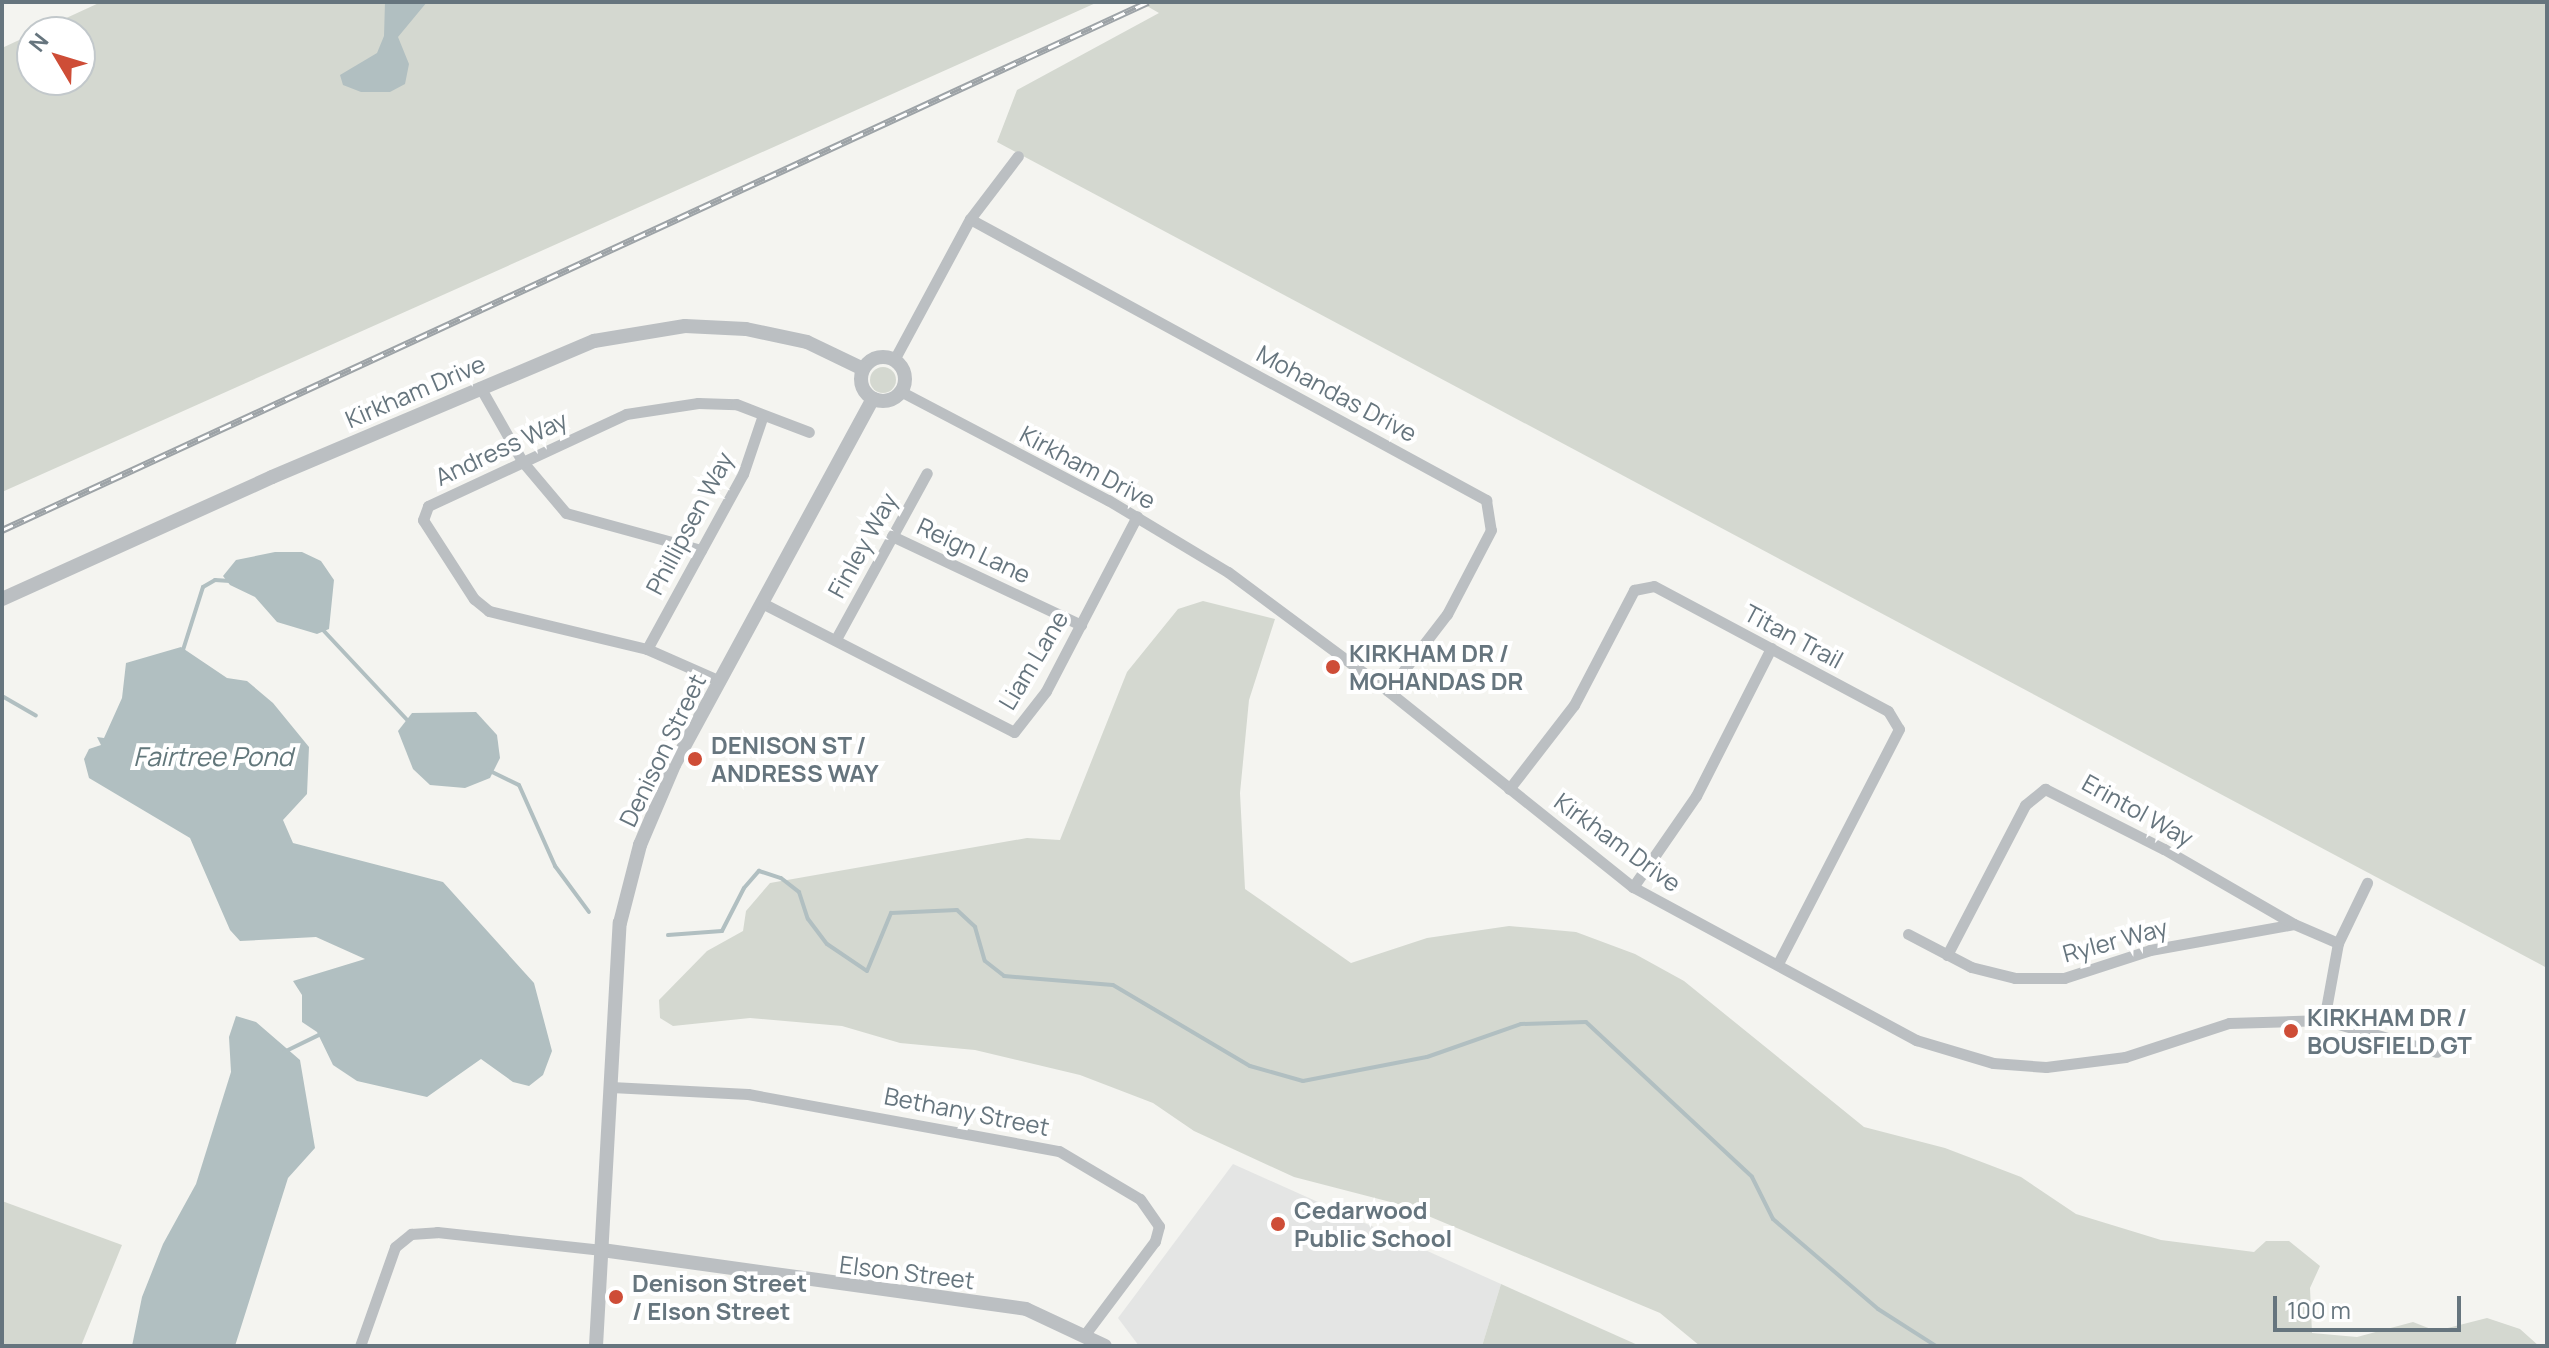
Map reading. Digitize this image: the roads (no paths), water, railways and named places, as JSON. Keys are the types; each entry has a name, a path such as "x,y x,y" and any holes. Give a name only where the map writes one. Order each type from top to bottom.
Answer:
{"street":[{"path":"894,360 970,219 1018,156"},
{"name":"Mohandas Drive","path":"970,219 1486,500 1491,530 1447,614 1388,691"},
{"name":"Kirkham Drive","path":"2,599 480,387 594,341 685,326 746,329 797,340 863,369"},
{"path":"880,357 894,360 905,378 902,392 890,401 873,399 861,384 863,369 880,357"},
{"path":"480,387 522,461 566,513 701,550"},
{"name":"Kirkham Drive","path":"902,392 1137,516 1228,572 1388,691 1633,887 1916,1040 1993,1063 2046,1067 2125,1057 2229,1023 2324,1020 2437,1052"},
{"name":"Denison Street","path":"596,1346 620,923 627,887 655,807 873,399"},
{"name":"Andress Way","path":"720,681 647,649 489,611 474,599 426,530 423,520 428,506 626,414 698,403 736,404 809,432"},
{"name":"Phillipsen Way","path":"647,649 743,474 763,415"},
{"name":"Finley Way","path":"836,639 927,473"},
{"name":"Liam Lane","path":"836,639 1014,732 1046,691 1137,516"},
{"name":"Reign Lane","path":"892,536 1081,625"},
{"name":"Titan Trail","path":"1509,789 1574,705 1634,590 1654,586 1888,711 1899,729 1778,963"},
{"path":"762,603 836,639"},
{"path":"1633,887 1696,796 1771,648"},
{"name":"Erintol Way","path":"1947,955 2025,805 2045,789 2164,849 2294,924"},
{"path":"2324,1020 2338,943 2367,883"},
{"path":"2294,924 2338,943"},
{"name":"Ryler Way","path":"1908,934 1947,955 2015,978 2064,978 2150,950 2294,924"},
{"name":"Bethany Street","path":"611,1087 748,1094 1059,1151 1140,1199 1159,1226 1155,1241 1086,1333"},
{"path":"360,1346 395,1247 411,1234 437,1232 602,1250"},
{"name":"Elson Street","path":"602,1250 1026,1309 1086,1333 1105,1346"}],"water":[{"path":"385,2 427,2 398,37 409,64 405,84 390,92 361,92 343,85 340,75 377,53 384,36"},
{"path":"275,552 302,552 321,561 334,580 329,629 317,634 277,622 255,597 230,585 223,576 236,560"},
{"name":"Fairtree Pond","path":"181,647 227,678 247,681 273,703 309,747 307,794 283,820 293,843 443,882 534,983 552,1051 543,1075 529,1086 513,1082 481,1059 427,1097 357,1081 333,1065 317,1032 302,1022 302,995 293,981 365,959 316,937 240,941 230,930 190,838 89,778 84,759 89,749 101,745 97,737 104,738 122,698 126,663"},
{"path":"476,712 497,735 500,758 490,778 465,788 430,785 413,769 398,731 412,713"},
{"path":"236,1016 256,1022 300,1060 315,1148 288,1178 235,1346 132,1346 142,1297 163,1244 196,1184 231,1072 229,1037"}],"waterway":[{"path":"183,650 203,587 215,580 230,581"},
{"path":"323,630 409,722"},
{"path":"2,696 36,716"},
{"path":"488,770 519,785 555,866 589,912"},
{"path":"668,935 722,931 744,888 759,871 781,878 799,892 808,919 827,944 867,971 891,913 957,910 975,927 985,961 1004,976 1113,985 1250,1066 1303,1081 1427,1057 1521,1024 1586,1022 1752,1177 1773,1219 1878,1309 1936,1346"},
{"path":"284,1052 323,1033"}],"railway":[{"path":"2,530 1148,2"}],"place":[{"name":"KIRKHAM DR / MOHANDAS DR","path":"1333,667"},
{"name":"DENISON ST / ANDRESS WAY","path":"695,759"},
{"name":"KIRKHAM DR / BOUSFIELD GT","path":"2291,1031"},
{"name":"Cedarwood Public School","path":"1278,1224"},
{"name":"Denison Street / Elson Street","path":"616,1297"}]}
